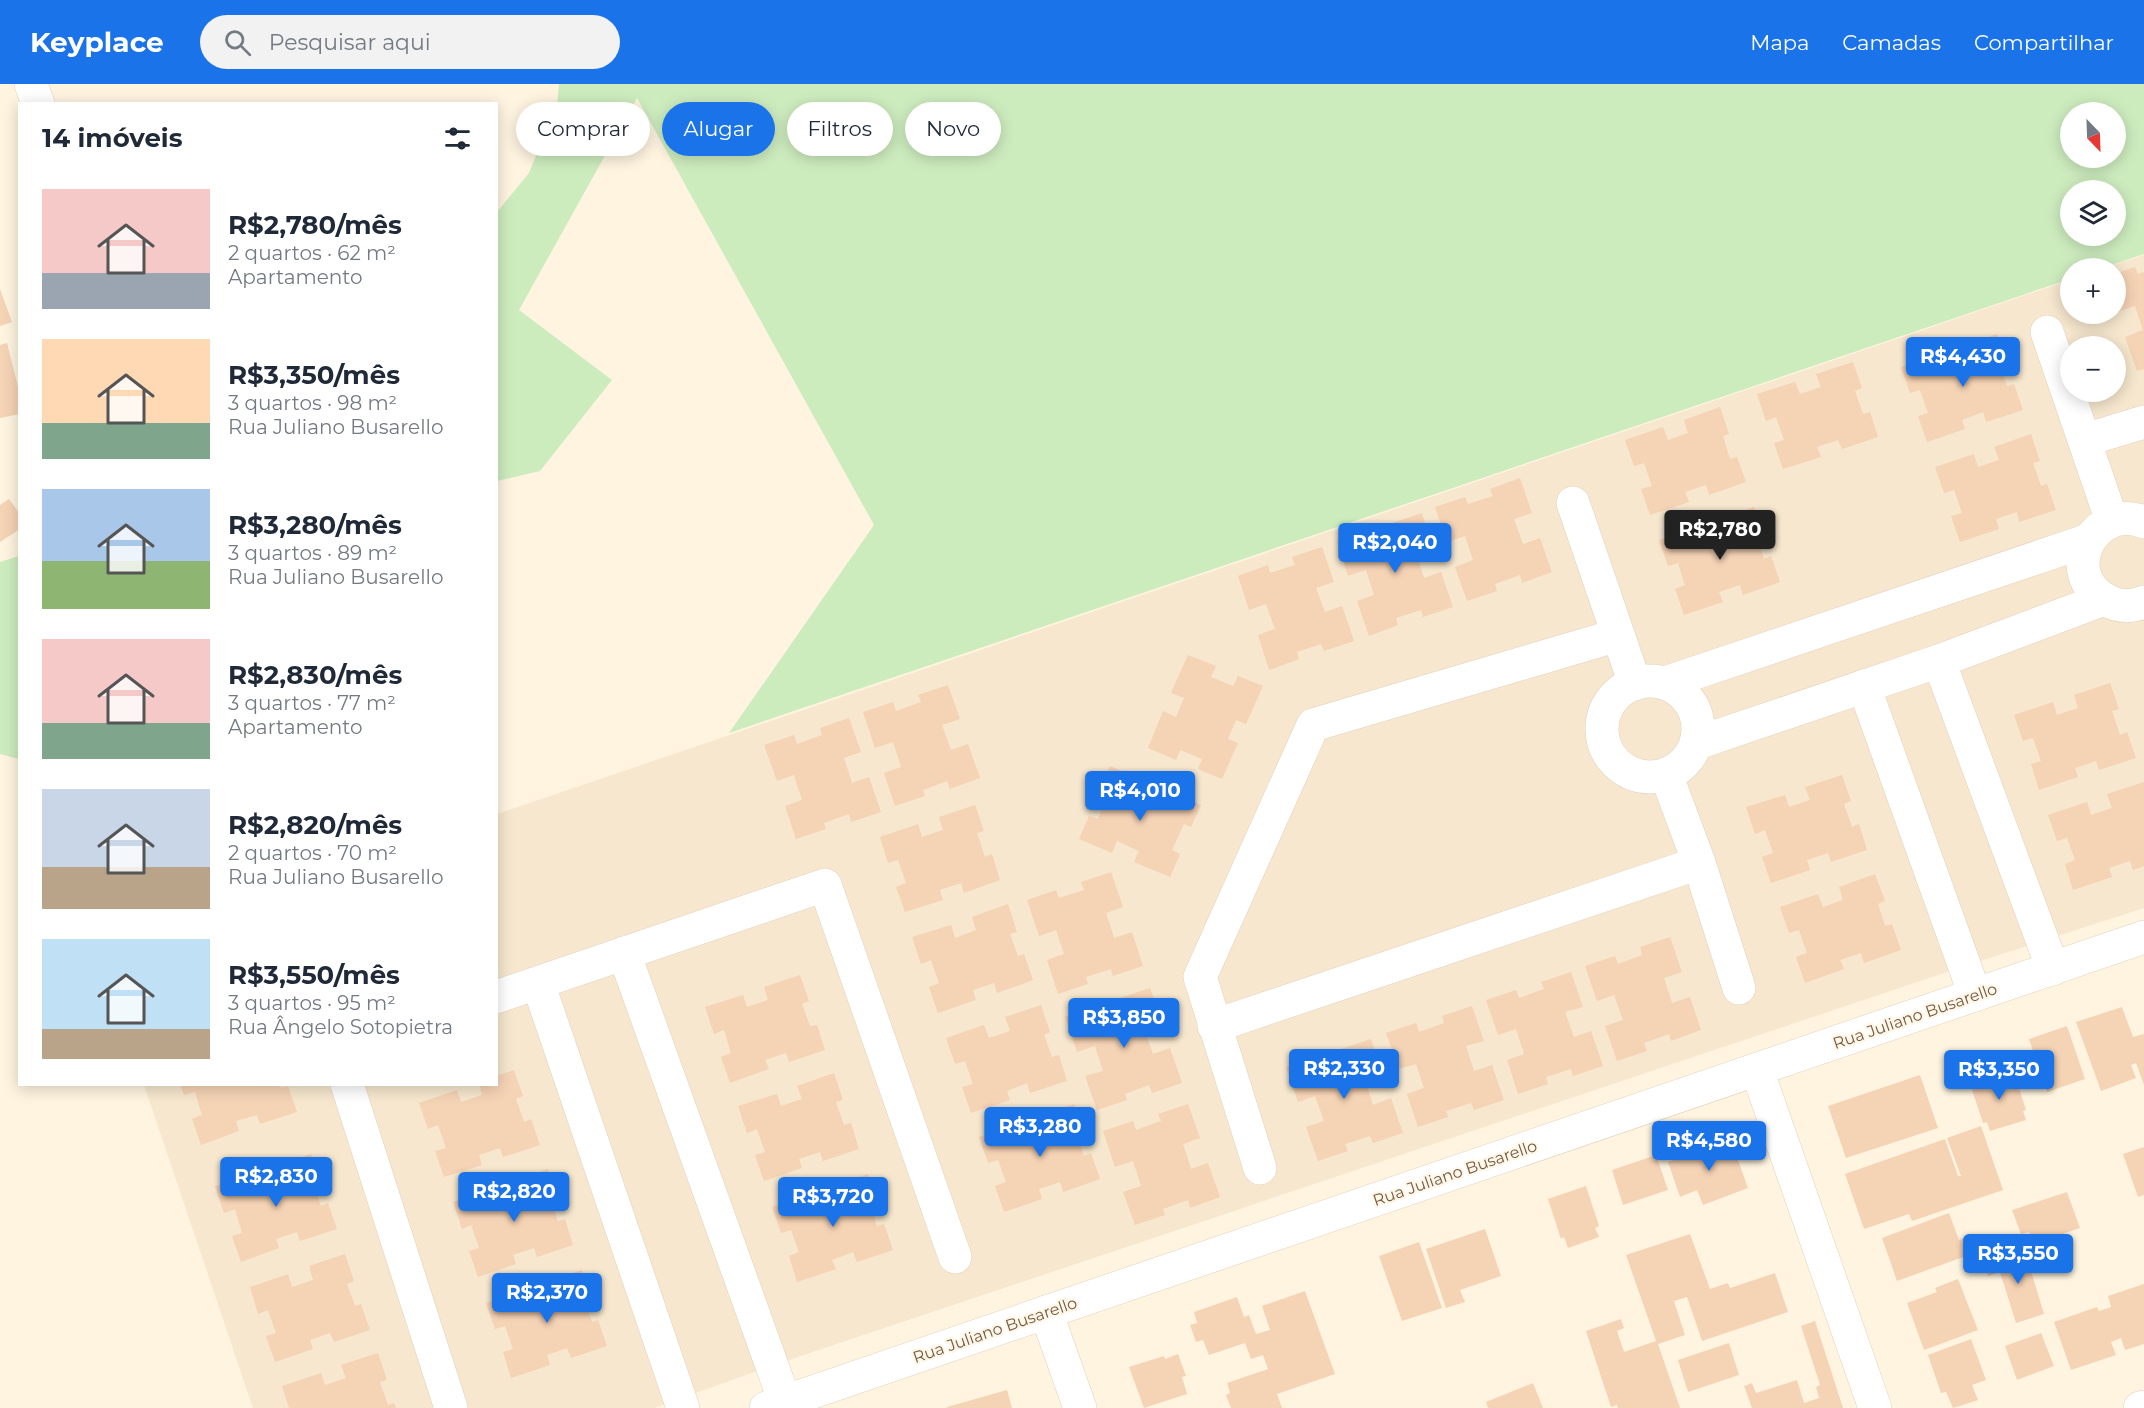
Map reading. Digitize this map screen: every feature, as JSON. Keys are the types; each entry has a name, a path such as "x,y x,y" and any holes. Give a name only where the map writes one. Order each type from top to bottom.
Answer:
{"street":[{"path":"31,84 37,102"},
{"path":"2047,332 2085,440 2100,530 2083,554 2083,569 2088,584 2098,596 2111,603 2127,606 2143,605"},
{"path":"2085,440 2144,422"},
{"path":"1573,503 1618,635 1650,683 1678,690 1689,700 1696,713 1699,728 1690,757 1680,767 1666,774 1644,776 1623,768 1612,758 1605,745 1602,730 1604,715 1611,701 1622,691 1650,683 2100,530 2127,517 2144,522"},
{"path":"1696,743 1939,661 2104,599"},
{"path":"1260,1168 1200,977 1313,725 1618,635"},
{"path":"1939,661 2053,969"},
{"path":"1864,686 1976,995"},
{"path":"1666,774 1699,863 1739,988"},
{"path":"1214,1026 1699,863"},
{"path":"498,996 825,885 956,1257"},
{"name":"Rua Juliano Busarello","path":"775,1405 2144,937"},
{"path":"624,953 775,1405"},
{"path":"538,983 683,1408"},
{"path":"1757,1070 1875,1408"},
{"path":"349,1086 451,1408"},
{"path":"1046,1312 1080,1408"},
{"path":"2140,1408 2144,1407"}],"shaded area":[{"path":"2144,255 2144,908 771,1366 654,1408 253,1408 144,1086 498,1086 498,814 2060,283 2060,324 2126,324 2126,261"}],"green space":[{"path":"559,84 2144,84 2144,254 2126,260 2126,258 2060,258 2060,282 729,733 874,525 669,156 775,156 775,102 662,102 662,143 650,121 650,102 639,102 637,98 635,102 557,102"},
{"path":"536,156 605,156 519,310 612,380 540,471 498,481 498,211 529,173"},
{"path":"18,557 18,759 0,754 0,562"}],"building":[{"path":"2135,267 2138,274 2144,272 2144,369 2137,371 2126,337 2143,330 2135,306 2126,309 2126,270"},
{"path":"0,289 12,322 0,326"},
{"path":"1997,334 2006,361 1999,363 2007,386 2014,384 2023,410 1986,422 1983,412 1962,420 1965,429 1927,442 1918,416 1928,413 1920,390 1910,393 1901,367 1940,354 1944,367 1965,360 1960,346"},
{"path":"7,343 18,387 18,414 0,418 0,345"},
{"path":"1853,362 1862,388 1855,391 1863,414 1870,412 1878,437 1842,449 1838,440 1817,447 1821,457 1783,469 1774,443 1784,440 1776,417 1766,421 1757,394 1795,382 1800,394 1821,387 1816,374"},
{"path":"1720,407 1729,434 1723,436 1730,459 1737,457 1746,482 1709,495 1706,485 1685,492 1689,502 1650,515 1641,489 1652,486 1644,463 1634,466 1625,440 1663,427 1668,440 1688,433 1684,420"},
{"path":"2031,434 2040,461 2033,463 2041,486 2047,484 2056,510 2019,522 2017,512 1996,519 1999,529 1960,542 1951,516 1962,513 1954,490 1944,493 1935,467 1974,454 1978,467 1999,460 1994,447"},
{"path":"1520,478 1532,513 1514,519 1523,544 1540,538 1552,572 1522,583 1520,575 1495,584 1497,591 1467,601 1455,567 1473,560 1465,536 1447,542 1435,507 1465,497 1468,504 1493,496 1490,489"},
{"path":"9,499 18,511 18,530 0,542 0,505"},
{"path":"1754,507 1763,534 1756,536 1764,559 1771,556 1780,582 1743,595 1740,585 1719,592 1723,602 1684,615 1675,589 1685,585 1678,563 1668,566 1659,540 1697,527 1701,539 1722,532 1718,519"},
{"path":"1422,513 1433,548 1416,553 1424,578 1441,572 1453,607 1423,617 1421,610 1396,618 1398,625 1369,636 1357,601 1374,595 1366,570 1348,576 1337,542 1367,531 1369,539 1394,531 1392,523"},
{"path":"1322,547 1334,582 1316,588 1325,612 1342,606 1354,641 1324,651 1321,644 1297,652 1299,659 1269,670 1258,635 1275,629 1266,604 1249,610 1238,576 1268,565 1270,573 1295,565 1292,557"},
{"path":"1188,655 1216,666 1211,677 1233,686 1238,676 1263,686 1246,724 1236,720 1228,739 1238,743 1222,779 1198,769 1202,759 1180,750 1176,760 1148,748 1163,711 1176,717 1184,698 1171,693"},
{"path":"2110,683 2119,709 2112,711 2120,735 2127,732 2136,758 2099,770 2096,761 2075,768 2078,777 2039,790 2031,764 2041,761 2033,738 2023,741 2014,715 2053,702 2057,715 2078,708 2074,695"},
{"path":"948,685 960,719 942,725 951,750 968,744 980,778 950,789 947,781 923,790 925,796 895,806 884,773 901,767 893,742 875,748 863,712 893,702 896,711 921,702 918,695"},
{"path":"849,718 861,752 844,758 852,783 869,777 881,812 851,822 849,814 824,823 826,829 796,839 785,806 802,800 794,775 777,781 764,745 794,735 797,744 822,735 820,728"},
{"path":"1110,766 1143,780 1139,791 1161,800 1166,789 1201,805 1191,827 1184,824 1172,850 1180,854 1170,877 1134,862 1139,851 1117,841 1112,853 1079,839 1089,816 1098,819 1109,792 1100,789"},
{"path":"1842,775 1851,801 1844,804 1852,827 1859,824 1867,850 1831,862 1828,853 1807,860 1810,870 1771,883 1762,857 1773,853 1765,830 1755,834 1746,807 1785,795 1789,807 1810,800 1805,787"},
{"path":"2144,782 2144,866 2133,870 2130,861 2109,868 2112,877 2073,890 2065,864 2075,860 2067,838 2057,841 2048,815 2087,802 2091,815 2112,808 2107,794"},
{"path":"975,805 984,831 977,833 985,857 992,854 1000,880 964,893 961,883 940,890 943,900 905,912 896,887 906,883 898,860 888,863 880,837 918,824 922,837 943,830 939,817"},
{"path":"1111,872 1123,907 1106,913 1114,938 1132,932 1143,966 1113,976 1111,969 1086,977 1088,984 1058,994 1047,960 1064,954 1056,930 1039,936 1027,900 1056,890 1059,898 1084,890 1081,882"},
{"path":"1875,874 1885,901 1878,904 1885,926 1892,924 1901,950 1864,963 1861,953 1840,960 1844,969 1805,983 1796,957 1807,953 1799,930 1789,933 1780,907 1818,894 1823,907 1843,900 1839,887"},
{"path":"1008,904 1017,932 1010,934 1018,956 1024,954 1033,980 997,993 994,983 973,990 976,1000 938,1013 929,987 939,983 931,960 921,964 912,937 951,925 955,938 976,930 972,917"},
{"path":"1670,937 1682,972 1664,978 1672,1003 1690,997 1701,1030 1671,1041 1669,1034 1644,1043 1647,1051 1617,1061 1605,1026 1623,1020 1614,995 1597,1001 1585,966 1615,956 1618,964 1642,955 1640,947"},
{"path":"1571,972 1583,1007 1565,1012 1574,1037 1591,1031 1603,1066 1573,1076 1571,1069 1546,1077 1548,1084 1518,1094 1507,1060 1524,1054 1516,1029 1498,1035 1486,1000 1516,990 1519,998 1544,989 1541,982"},
{"path":"800,975 809,1001 802,1004 810,1026 817,1025 825,1050 789,1062 786,1053 765,1060 769,1069 730,1083 721,1057 731,1053 724,1030 714,1034 705,1007 743,995 747,1007 768,1000 764,987"},
{"path":"1150,988 1162,1023 1144,1029 1153,1054 1170,1048 1182,1083 1152,1093 1149,1085 1125,1094 1127,1100 1097,1110 1085,1076 1103,1071 1095,1046 1077,1052 1065,1017 1095,1007 1098,1014 1123,1006 1120,998"},
{"path":"1041,1005 1050,1032 1044,1035 1052,1057 1059,1055 1067,1081 1030,1093 1027,1083 1007,1091 1010,1100 971,1113 962,1087 973,1084 965,1061 955,1064 946,1038 984,1025 989,1038 1010,1031 1005,1017"},
{"path":"1472,1006 1484,1041 1466,1046 1474,1071 1492,1065 1504,1100 1474,1110 1471,1103 1446,1111 1448,1117 1418,1127 1407,1094 1424,1088 1416,1064 1399,1069 1386,1033 1416,1023 1419,1032 1444,1023 1442,1016"},
{"path":"2122,1007 2133,1037 2144,1034 2144,1085 2136,1063 2131,1065 2136,1078 2101,1091 2076,1022"},
{"path":"2067,1026 2085,1079 2047,1092 2029,1039"},
{"path":"1371,1039 1383,1074 1365,1080 1373,1105 1391,1098 1403,1133 1373,1143 1370,1136 1345,1144 1348,1151 1318,1161 1306,1127 1324,1121 1315,1096 1298,1102 1286,1067 1316,1057 1319,1065 1343,1057 1341,1049"},
{"path":"514,1070 523,1096 516,1099 524,1122 531,1119 540,1145 503,1157 500,1148 479,1155 482,1165 444,1177 435,1151 446,1148 438,1125 428,1129 419,1103 457,1090 461,1102 482,1095 480,1086 498,1086 498,1075"},
{"path":"2013,1070 2026,1110 2023,1111 2026,1120 1990,1131 1987,1122 1983,1123 1970,1084"},
{"path":"834,1073 843,1100 836,1102 844,1125 851,1123 859,1149 823,1161 820,1152 799,1159 802,1168 764,1181 755,1155 765,1152 757,1129 747,1133 738,1106 777,1094 781,1106 802,1099 797,1086"},
{"path":"1920,1075 1938,1128 1846,1158 1828,1106"},
{"path":"181,1086 280,1086 281,1088 288,1086 297,1112 260,1124 257,1115 236,1121 239,1131 201,1145 192,1119 202,1115 195,1092 184,1095"},
{"path":"1074,1104 1083,1130 1076,1133 1084,1156 1091,1153 1100,1179 1063,1192 1060,1182 1039,1189 1042,1199 1004,1212 995,1186 1006,1182 998,1160 988,1163 979,1137 1017,1124 1021,1136 1042,1129 1038,1116"},
{"path":"1188,1104 1200,1138 1183,1144 1191,1169 1208,1163 1220,1197 1190,1208 1188,1200 1163,1209 1165,1215 1135,1225 1123,1192 1141,1186 1133,1161 1115,1167 1103,1131 1133,1121 1136,1130 1161,1121 1158,1114"},
{"path":"1981,1126 2003,1190 1912,1221 1909,1214 1864,1229 1845,1174 1945,1139 1958,1176 1961,1176 1947,1138"},
{"path":"1730,1138 1748,1188 1703,1205 1697,1190 1680,1197 1668,1162"},
{"path":"2144,1147 2144,1195 2138,1197 2123,1154"},
{"path":"311,1154 320,1180 313,1183 321,1206 328,1203 337,1229 300,1241 297,1232 276,1239 279,1248 241,1262 232,1236 242,1233 235,1209 224,1213 215,1186 254,1174 259,1186 279,1180 275,1166"},
{"path":"1656,1155 1668,1190 1623,1205 1612,1170"},
{"path":"548,1169 557,1196 550,1199 558,1221 565,1219 573,1245 537,1257 534,1248 513,1255 516,1264 478,1277 469,1251 479,1248 471,1225 462,1229 453,1202 491,1189 495,1202 516,1195 512,1181"},
{"path":"868,1174 877,1200 870,1203 877,1226 884,1224 893,1250 857,1262 853,1252 832,1260 836,1269 797,1282 789,1256 799,1252 791,1230 781,1233 772,1207 811,1194 815,1206 835,1200 831,1186"},
{"path":"1586,1186 1599,1226 1595,1228 1599,1237 1568,1248 1564,1237 1561,1239 1548,1199"},
{"path":"2067,1192 2080,1228 2033,1244 2029,1232 2021,1234 2012,1210"},
{"path":"1949,1213 1959,1240 1964,1238 1969,1249 1964,1251 1966,1256 1897,1281 1882,1238"},
{"path":"1485,1229 1501,1276 1460,1290 1465,1302 1446,1308 1426,1249"},
{"path":"1690,1234 1710,1289 1728,1283 1730,1288 1775,1273 1788,1312 1702,1341 1687,1297 1674,1301 1685,1335 1658,1344 1680,1408 1618,1408 1617,1405 1611,1407 1586,1331 1621,1319 1624,1328 1617,1331 1624,1352 1656,1341 1626,1255"},
{"path":"1419,1242 1442,1308 1402,1321 1379,1256"},
{"path":"2025,1251 2044,1314 2016,1323 2000,1272 1988,1276 1984,1264"},
{"path":"345,1254 354,1281 347,1284 355,1306 361,1304 370,1330 334,1342 330,1333 310,1340 313,1349 275,1362 266,1336 276,1333 268,1310 258,1314 250,1287 288,1274 292,1287 313,1280 309,1266"},
{"path":"582,1270 591,1296 584,1299 592,1322 598,1320 607,1346 571,1358 567,1348 547,1355 550,1365 511,1378 503,1352 513,1349 505,1326 495,1329 486,1303 525,1290 529,1302 550,1295 545,1282"},
{"path":"1958,1279 1978,1330 1924,1350 1907,1303 1937,1292 1935,1288"},
{"path":"2144,1284 2144,1344 2125,1350 2121,1338 2111,1342 2116,1355 2071,1370 2054,1322 2097,1307 2099,1311 2111,1307 2108,1296"},
{"path":"1305,1291 1335,1374 1277,1394 1282,1408 1231,1408 1226,1395 1230,1393 1227,1383 1268,1369 1263,1355 1251,1359 1245,1343 1209,1355 1203,1340 1196,1342 1190,1325 1197,1323 1194,1312 1237,1297 1244,1317 1249,1315 1256,1334 1270,1330 1262,1306"},
{"path":"1815,1321 1843,1408 1752,1408 1744,1386 1752,1383 1756,1393 1797,1380 1804,1403 1819,1398 1816,1387 1820,1385 1801,1326"},
{"path":"2041,1333 2054,1366 2017,1380 2005,1346"},
{"path":"1971,1339 1986,1380 1972,1385 1978,1400 1953,1408 1946,1392 1941,1393 1928,1355"},
{"path":"1729,1343 1739,1375 1688,1392 1678,1360"},
{"path":"378,1353 387,1380 380,1382 388,1405 394,1403 396,1408 289,1408 282,1386 321,1373 325,1385 346,1378 341,1365"},
{"path":"1178,1354 1186,1376 1182,1377 1187,1394 1144,1408 1129,1367"},
{"path":"1533,1383 1543,1408 1488,1408 1486,1402"},
{"path":"1007,1390 1012,1408 947,1408 947,1407"}]}
